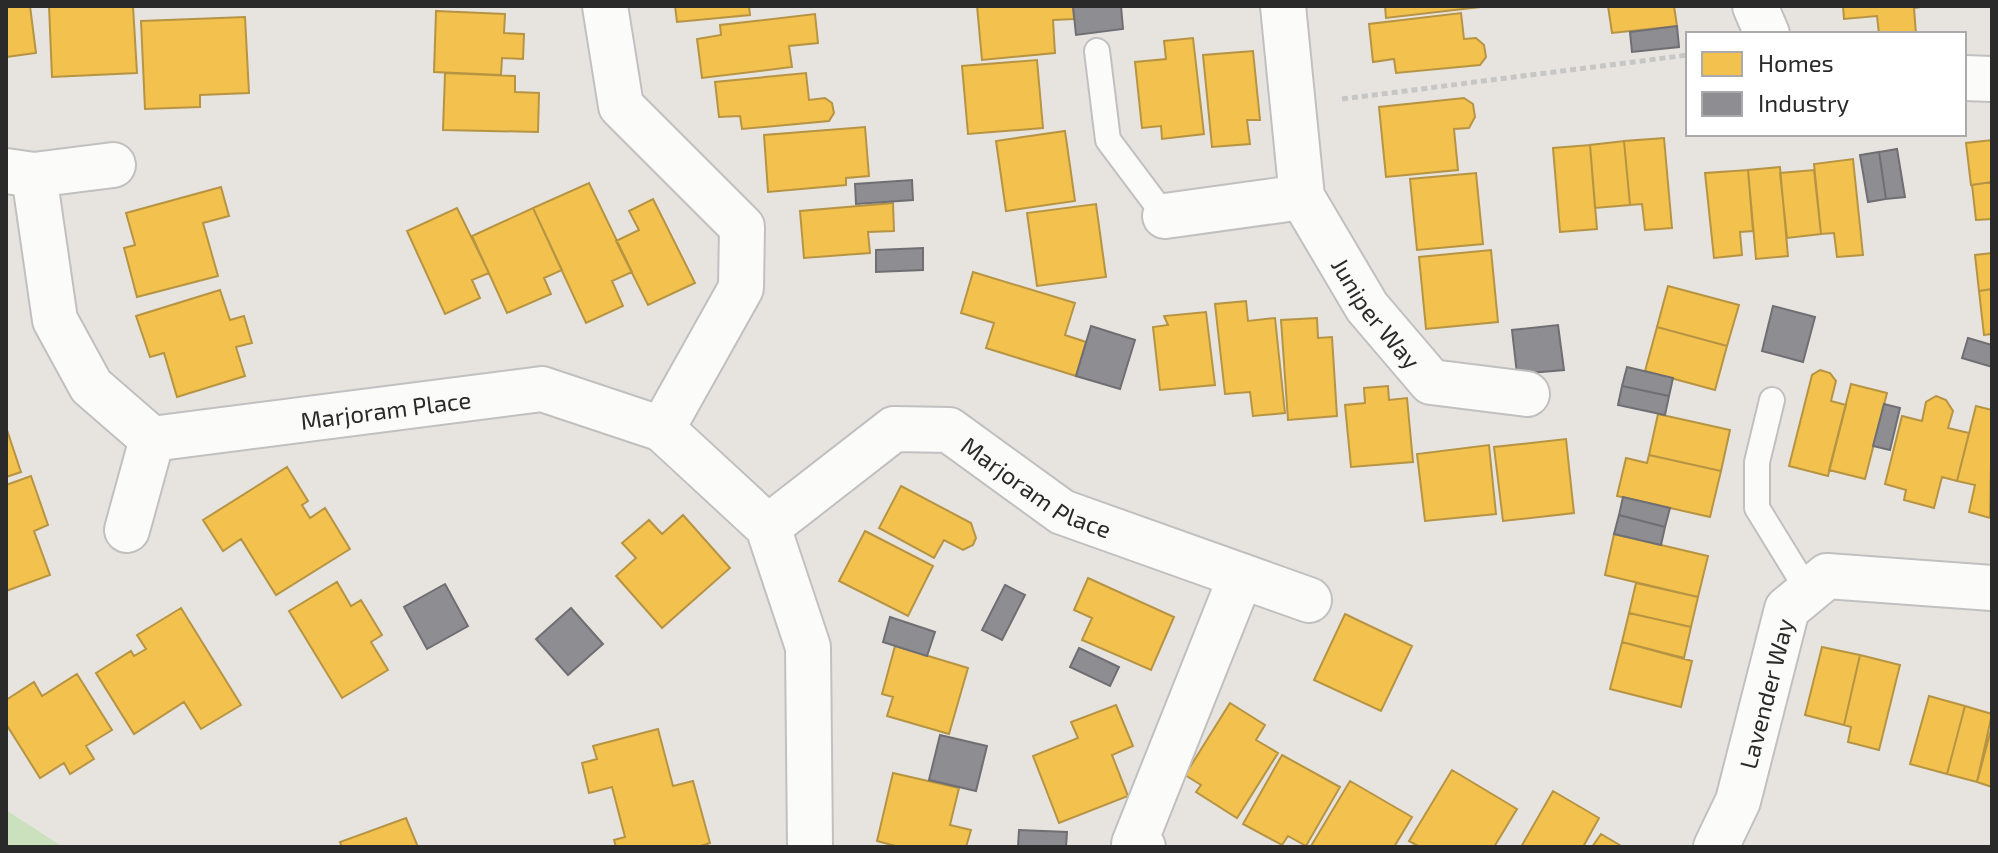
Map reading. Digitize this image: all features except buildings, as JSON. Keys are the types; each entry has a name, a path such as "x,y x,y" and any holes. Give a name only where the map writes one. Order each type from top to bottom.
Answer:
{"street":[{"path":"605,6 621,106 742,227 741,288 662,429"},
{"name":"Juniper Way","path":"1283,6 1302,197 1367,307 1431,382 1527,394"},
{"path":"1755,6 1766,32"},
{"path":"1966,78 1992,79"},
{"path":"113,165 20,173 55,320 91,386 152,439 127,530"},
{"path":"1165,216 1302,197"},
{"name":"Marjoram Place","path":"152,439 542,389 662,429 768,527 808,647 810,847"},
{"name":"Marjoram Place","path":"768,527 894,429 949,430 1062,512 1309,600"},
{"path":"1143,847 1134,844 1241,576"},
{"name":"Lavender Way","path":"1716,847 1738,801 1787,609 1827,576 1992,588"}],"lane":[{"path":"1097,51 1108,140 1165,216"},
{"path":"1772,400 1757,462 1757,508 1808,591"}],"path":[{"path":"1293,106 1686,55"}],"green space":[{"path":"6,810 63,847 6,847"}]}
